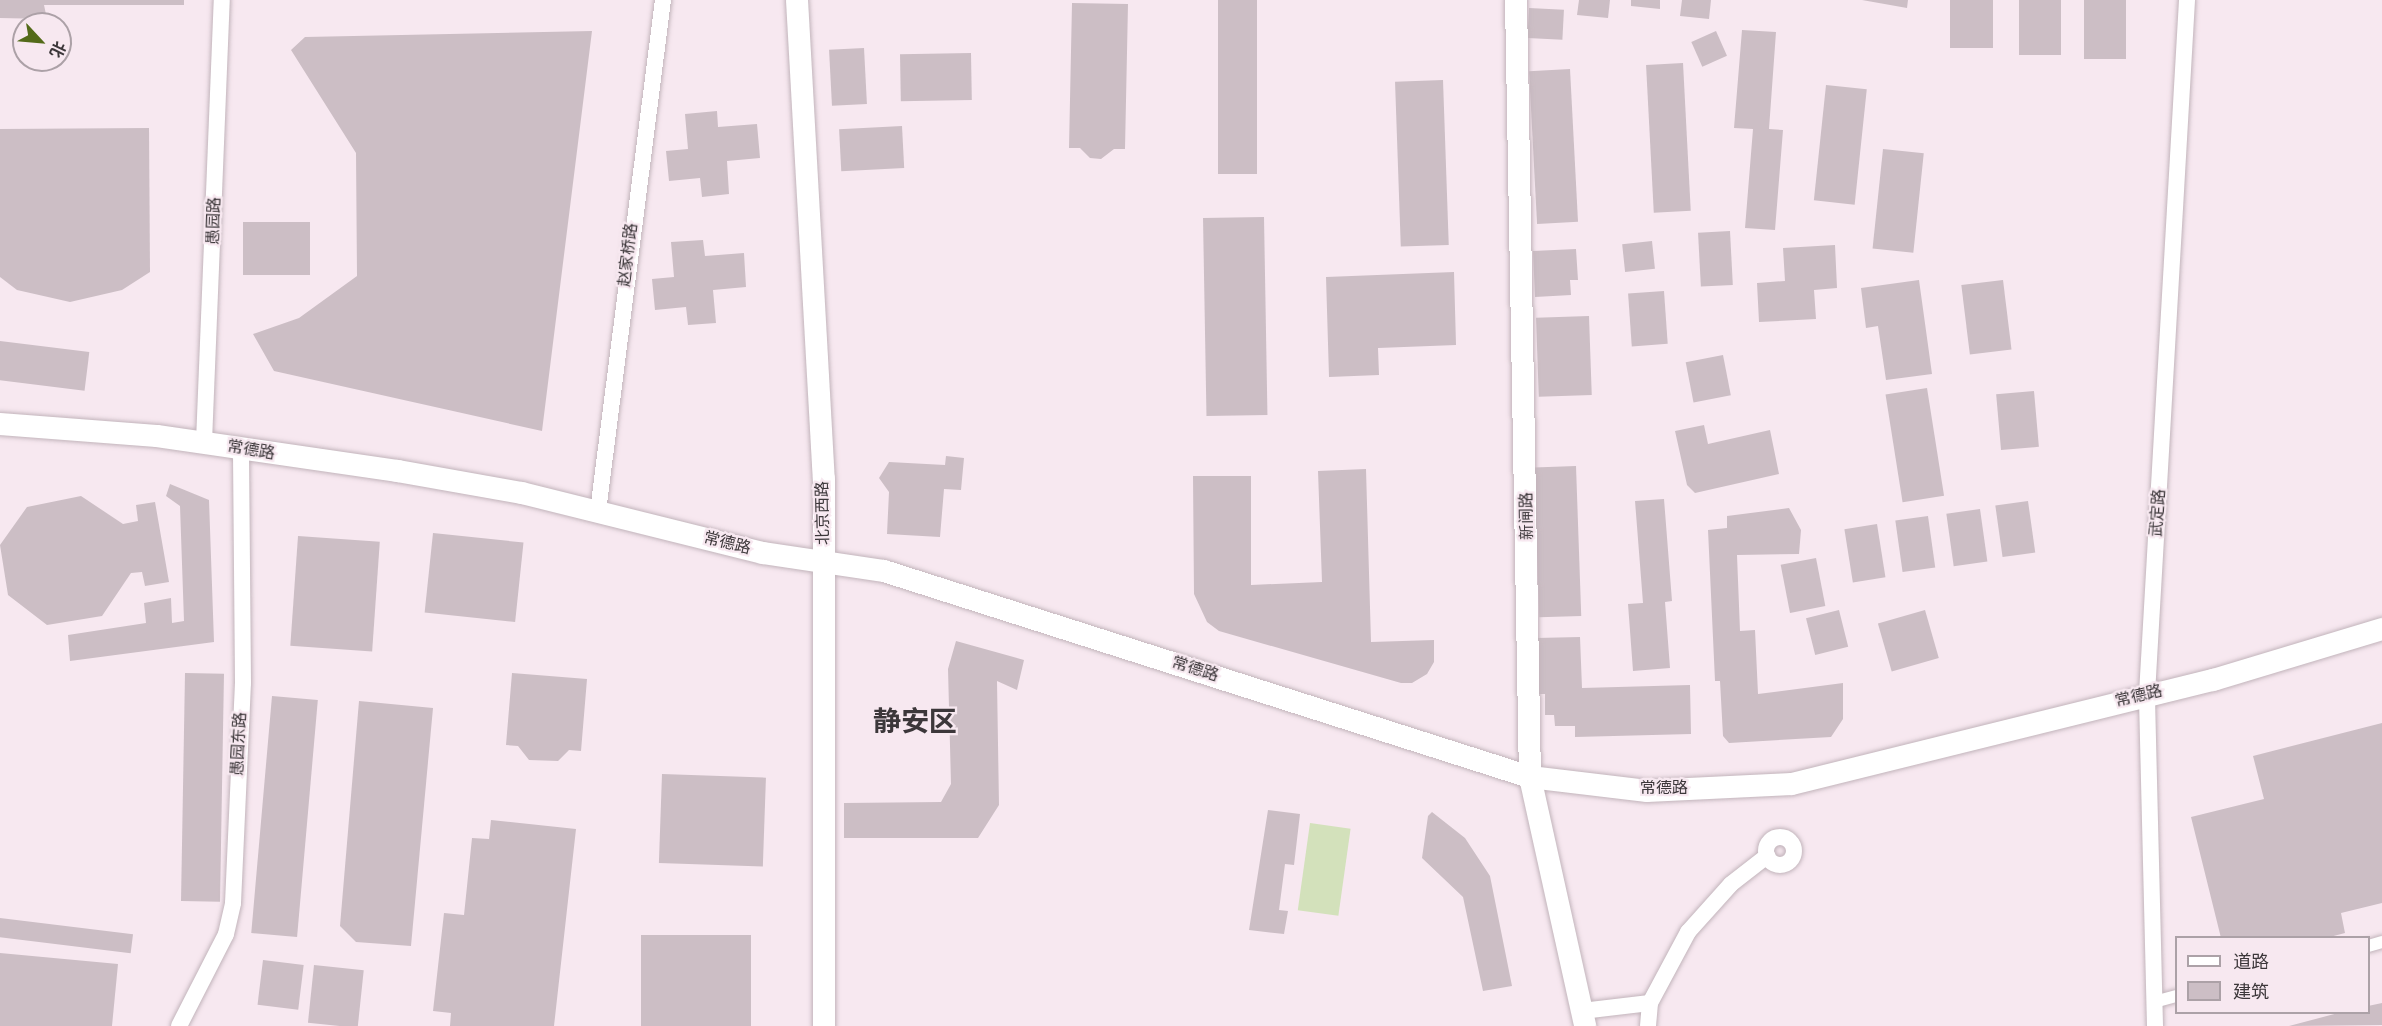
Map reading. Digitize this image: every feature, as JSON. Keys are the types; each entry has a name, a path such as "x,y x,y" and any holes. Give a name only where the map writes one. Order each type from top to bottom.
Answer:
{"main road":[{"name":"北京西路","path":"797,0 824,479 824,1026"},
{"name":"新闸路","path":"1516,0 1530,777 1583,1018"},
{"name":"常德路","path":"0,424 204,442 241,450 460,481 763,553 884,571 1530,777 1647,791 1792,784 2147,694 2213,680 2382,629"}],"street":[{"name":"愚园路","path":"204,442 222,0"},
{"name":"赵家桥路","path":"598,512 663,0"},
{"name":"武定路","path":"2155,1026 2147,694 2187,0"},
{"name":"愚园东路","path":"179,1026 226,934 233,903 243,683 241,450"},
{"path":"1648,1026 1650,1003 1688,932 1731,884 1767,856"},
{"path":"2154,1002 2175,996"},
{"path":"1583,1018 1650,1003"}],"green space":[{"path":"1310,823 1351,829 1338,916 1298,910"}],"building":[{"path":"0,0 184,0 184,5 44,5 46,12 12,12 12,18 0,18"},
{"path":"1218,0 1257,0 1257,174 1218,174"},
{"path":"1579,0 1610,0 1608,18 1577,15"},
{"path":"1631,0 1660,0 1660,9 1631,6"},
{"path":"1682,0 1711,0 1709,19 1680,16"},
{"path":"1862,0 1908,0 1907,8"},
{"path":"1950,0 1993,0 1993,48 1950,48"},
{"path":"2019,0 2061,0 2061,55 2019,55"},
{"path":"2084,0 2126,0 2126,59 2084,59"},
{"path":"1072,3 1128,4 1125,149 1114,149 1101,159 1090,158 1080,148 1069,148"},
{"path":"1529,8 1564,10 1562,40 1527,38"},
{"path":"1742,30 1776,32 1769,129 1783,130 1775,230 1745,228 1753,129 1734,128"},
{"path":"592,31 542,431 274,371 253,334 299,318 357,276 356,153 291,50 305,37"},
{"path":"1716,31 1727,56 1702,67 1691,42"},
{"path":"864,48 867,104 832,106 829,50"},
{"path":"971,53 972,100 901,101 900,54"},
{"path":"1683,63 1691,211 1654,213 1646,65"},
{"path":"1570,69 1578,222 1537,224 1529,71"},
{"path":"1443,80 1449,245 1401,247 1395,82"},
{"path":"1826,85 1867,89 1855,205 1814,200"},
{"path":"717,111 718,127 757,124 760,158 727,161 729,194 702,197 700,178 669,181 666,151 688,149 685,114"},
{"path":"902,126 904,168 841,171 839,129"},
{"path":"149,128 150,272 122,290 70,302 17,290 0,277 0,129"},
{"path":"1883,149 1924,153 1913,253 1873,248"},
{"path":"1264,217 1267,415 1206,416 1203,218"},
{"path":"243,222 310,222 310,275 243,275"},
{"path":"1730,231 1733,285 1701,287 1698,233"},
{"path":"703,240 705,256 744,253 746,287 713,290 716,323 688,325 686,307 655,310 652,279 674,277 671,242"},
{"path":"1652,241 1655,269 1625,272 1622,244"},
{"path":"1835,245 1837,288 1814,290 1816,319 1759,322 1757,283 1785,281 1783,248"},
{"path":"1576,249 1578,280 1570,280 1571,295 1535,297 1533,251"},
{"path":"1454,272 1456,345 1378,348 1379,375 1329,377 1326,277"},
{"path":"1919,280 1932,374 1886,380 1878,326 1866,328 1861,288"},
{"path":"2003,280 2012,349 1970,355 1961,285"},
{"path":"1664,291 1668,344 1632,346 1628,294"},
{"path":"1589,316 1592,395 1539,397 1536,318"},
{"path":"0,341 89,352 85,391 0,380"},
{"path":"1723,355 1731,395 1694,402 1686,362"},
{"path":"1927,388 1944,496 1903,502 1886,395"},
{"path":"2034,391 2039,447 2001,450 1996,394"},
{"path":"1704,425 1708,444 1770,430 1779,474 1695,493 1687,485 1675,431"},
{"path":"946,456 964,458 961,490 944,489 940,537 887,534 889,492 879,478 889,462 945,465"},
{"path":"1576,466 1581,616 1539,617 1534,467"},
{"path":"1366,469 1371,642 1434,640 1434,662 1427,674 1412,683 1401,683 1219,631 1207,622 1194,594 1193,476 1251,476 1251,585 1322,582 1318,471"},
{"path":"170,484 209,500 214,642 70,661 68,635 146,623 144,603 171,598 172,623 184,621 180,506 166,496"},
{"path":"81,496 123,524 138,521 136,505 155,502 169,582 145,586 142,572 131,573 102,616 47,625 8,595 0,545 27,507"},
{"path":"1664,499 1672,601 1665,602 1670,668 1633,671 1628,604 1643,603 1635,501"},
{"path":"2028,501 2035,552 2003,557 1995,506"},
{"path":"1789,508 1801,530 1799,554 1737,555 1740,631 1755,630 1758,694 1843,683 1843,719 1831,737 1729,743 1723,736 1720,681 1715,681 1708,530 1727,528 1727,516"},
{"path":"1980,509 1987,561 1954,566 1946,514"},
{"path":"1928,516 1935,567 1903,572 1895,521"},
{"path":"1877,524 1885,577 1853,582 1844,529"},
{"path":"433,533 524,543 515,622 425,613"},
{"path":"298,536 380,542 372,651 290,646"},
{"path":"1816,558 1825,606 1790,613 1781,565"},
{"path":"1839,610 1848,647 1815,655 1806,618"},
{"path":"1925,610 1939,658 1892,672 1878,624"},
{"path":"1580,637 1582,688 1690,685 1691,734 1575,737 1575,726 1555,726 1554,715 1545,715 1545,694 1538,694 1536,638"},
{"path":"956,641 1024,660 1017,690 997,681 999,805 978,838 844,838 844,803 941,802 951,784 948,669"},
{"path":"185,673 224,674 220,902 181,901"},
{"path":"512,673 587,679 581,751 569,750 558,761 529,760 518,746 506,745"},
{"path":"272,696 318,700 297,937 251,933"},
{"path":"359,701 433,708 411,946 356,942 340,926"},
{"path":"2382,723 2382,903 2341,913 2345,933 2334,936 2221,936 2191,817 2264,799 2253,756"},
{"path":"662,774 766,778 763,867 659,863"},
{"path":"1268,810 1300,814 1294,865 1285,864 1279,910 1288,911 1284,934 1249,930"},
{"path":"1432,812 1465,838 1490,876 1512,986 1483,991 1463,897 1422,858 1428,816"},
{"path":"491,820 576,829 554,1026 450,1026 451,1013 433,1011 444,913 464,915 472,838 489,839"},
{"path":"0,918 133,934 131,953 0,937"},
{"path":"641,935 751,935 751,1026 641,1026"},
{"path":"0,953 118,964 112,1026 0,1026"},
{"path":"263,960 304,965 298,1010 258,1005"},
{"path":"314,965 364,970 358,1026 308,1023"},
{"path":"2382,1003 2382,1025 2289,1026 2334,1014 2370,1014 2370,1006"}],"district":[{"name":"静安区","path":"915,724"}]}
